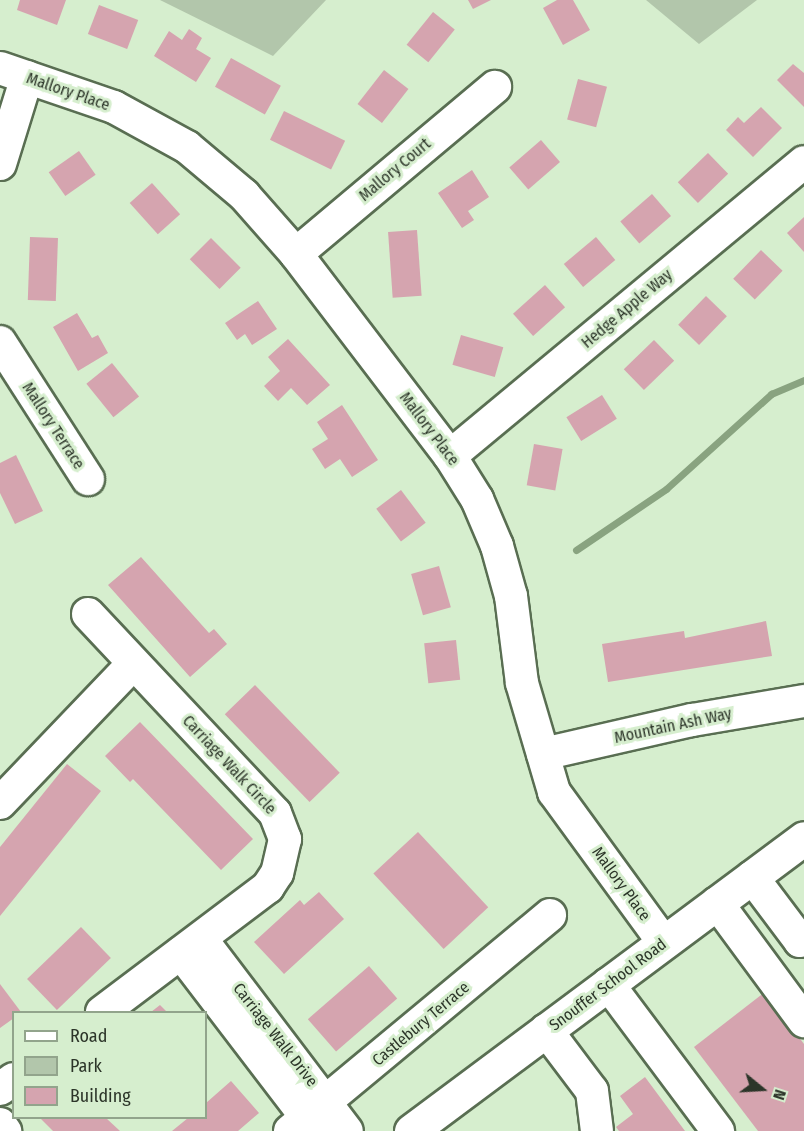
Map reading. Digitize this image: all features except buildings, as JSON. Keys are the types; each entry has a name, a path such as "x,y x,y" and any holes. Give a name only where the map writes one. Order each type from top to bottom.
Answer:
{"main road":[{"name":"Snouffer School Road","path":"411,1131 804,838"}],"street":[{"path":"0,164 13,73"},
{"name":"Mallory Place","path":"13,73 114,107 187,147 244,195 296,254 450,456 477,499 497,546 511,596 522,683 554,792 664,943"},
{"name":"Mallory Court","path":"296,254 495,87"},
{"name":"Hedge Apple Way","path":"450,456 804,162"},
{"name":"Mallory Terrace","path":"0,342 88,479"},
{"name":"Carriage Walk Circle","path":"88,614 282,824 285,839 283,857 268,887 103,1011"},
{"path":"0,803 134,664"},
{"name":"Mountain Ash Way","path":"543,754 692,720 804,701"},
{"path":"752,877 803,942"},
{"path":"717,903 804,1021"},
{"name":"Castlebury Terrace","path":"311,1121 550,915"},
{"name":"Carriage Walk Drive","path":"191,946 311,1121 348,1131"},
{"path":"608,984 718,1131"},
{"path":"546,1030 592,1091 597,1131"},
{"path":"0,1089 12,1080"},
{"path":"0,1124 5,1131"}],"green space":[{"path":"160,0 326,0 273,56"},
{"path":"646,0 757,0 699,44"}],"waterway":[{"path":"576,550 666,489 771,394 804,380"}]}
